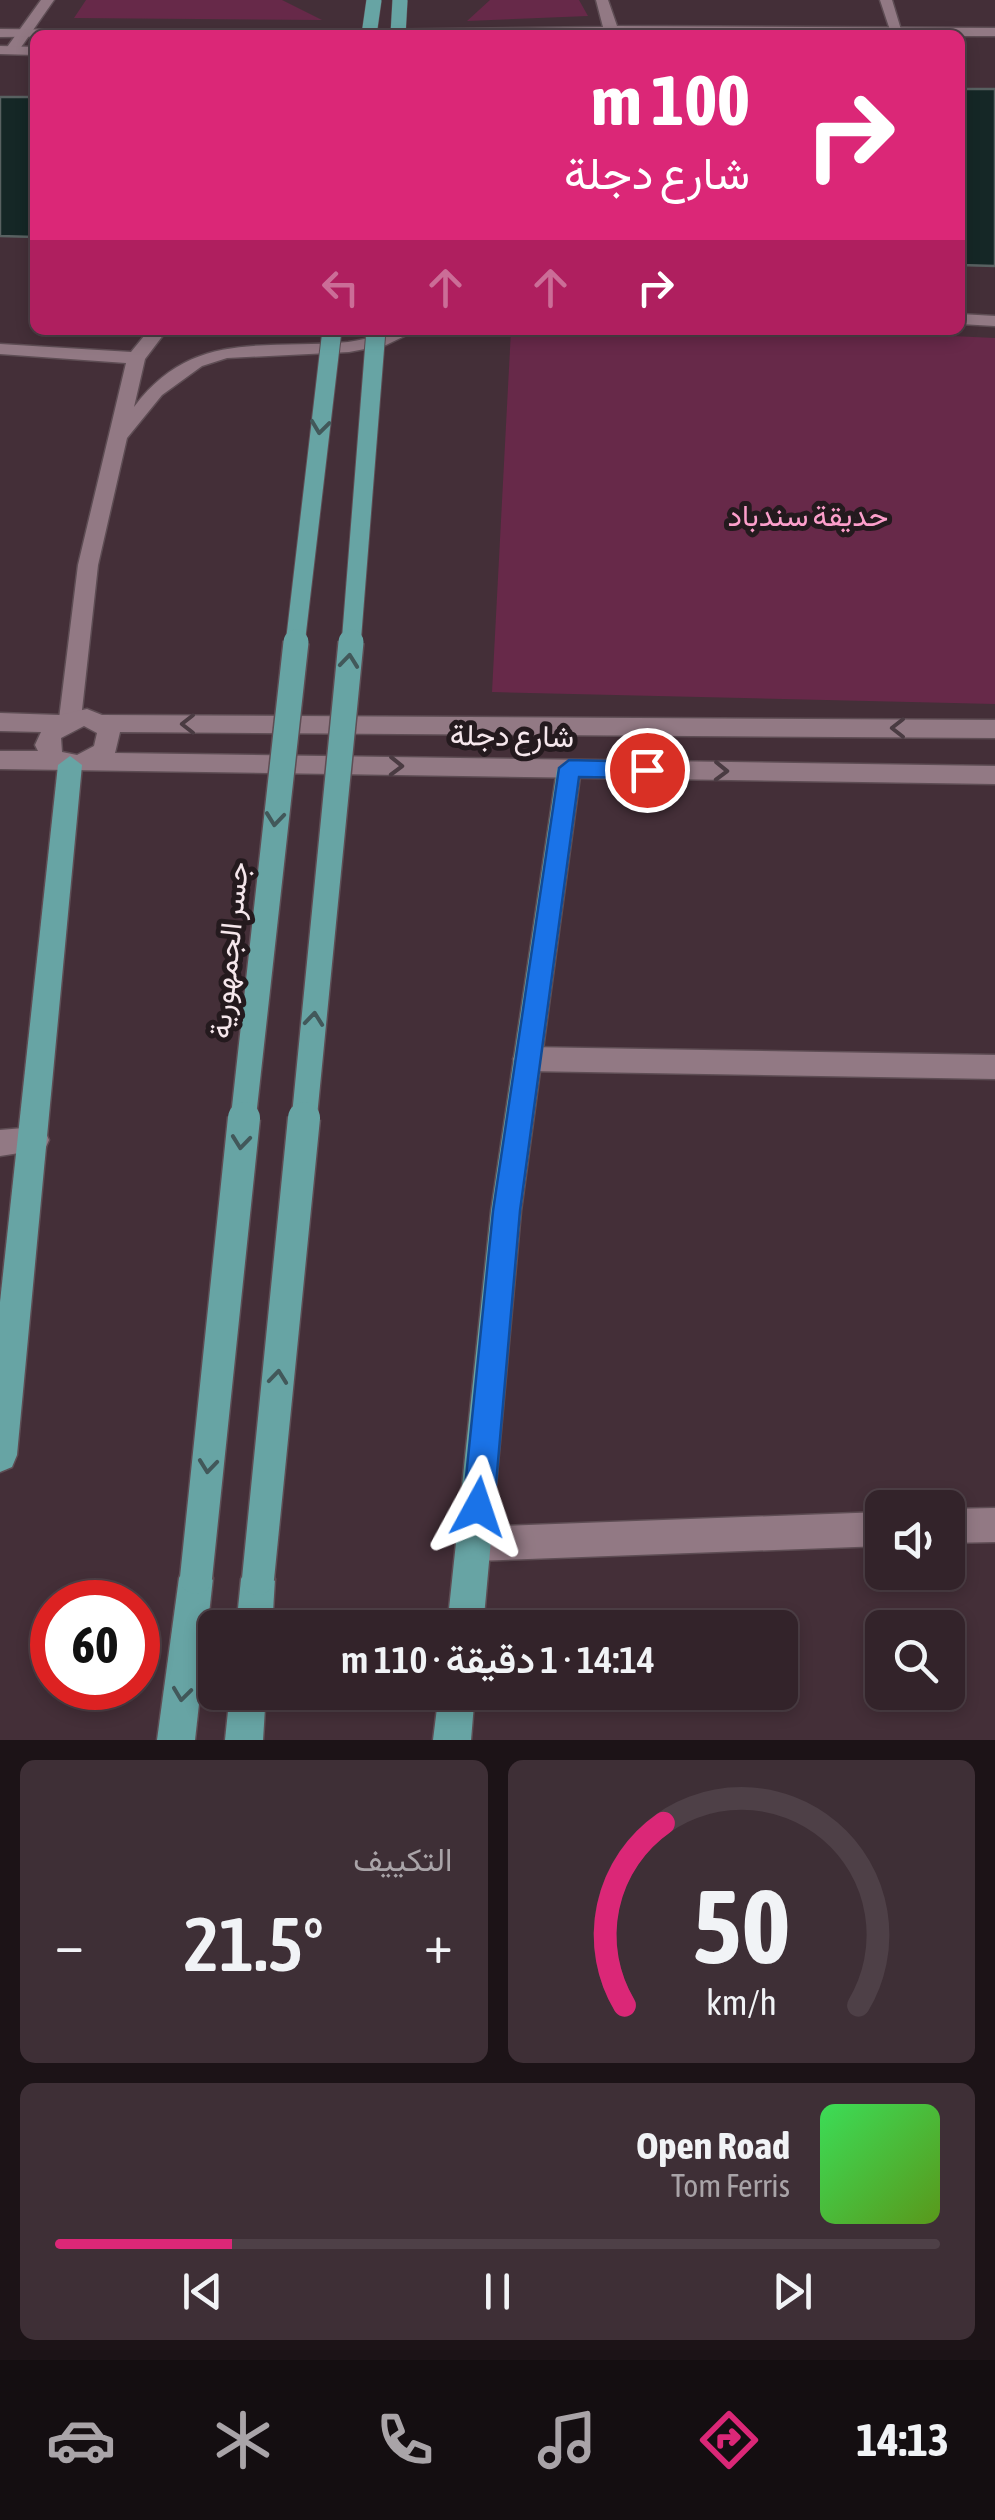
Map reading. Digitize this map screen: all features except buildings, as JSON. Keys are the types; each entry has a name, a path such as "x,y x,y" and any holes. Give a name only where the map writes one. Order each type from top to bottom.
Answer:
{"main road":[{"path":"370,30 374,0"},
{"path":"398,30 400,0"},
{"name":"جسر الجمهورية","path":"176,1740 276,804 331,335"},
{"path":"255,1610 355,606 376,335"},
{"path":"0,1454 35,1140 70,762"},
{"path":"467,1610 506,1211 569,768"},
{"path":"244,1740 246,1710"},
{"path":"452,1740 455,1710"}],"street":[{"path":"6,50 26,33 48,0"},
{"path":"602,0 611,30 896,30 886,0"},
{"path":"965,31 995,32"},
{"path":"0,33 30,33"},
{"path":"965,48 978,49"},
{"path":"965,320 995,321"},
{"path":"104,723 110,743 70,762 47,752 48,737 66,722 88,565 136,358 154,335"},
{"path":"118,439 166,380 194,362 254,347 372,346 397,335"},
{"path":"0,349 136,358"},
{"name":"شارع دجلة","path":"0,722 66,722 87,717 104,723 995,729"},
{"name":"شارع دجلة","path":"0,760 995,775"},
{"path":"527,1060 995,1067"},
{"path":"0,1143 35,1140"},
{"path":"965,1526 995,1525"},
{"path":"475,1544 865,1530"}],"green space":[{"path":"86,0 282,0 322,20 74,18"},
{"path":"490,0 579,0 588,16 467,21"},
{"name":"حديقة سندباد","path":"511,335 995,338 995,704 492,692"}],"shaded area":[{"path":"965,89 995,89 995,266 965,265"},
{"path":"0,97 30,97 30,237 0,236"}],"route":[{"path":"478,1507 506,1211 569,768 647,770"}]}
